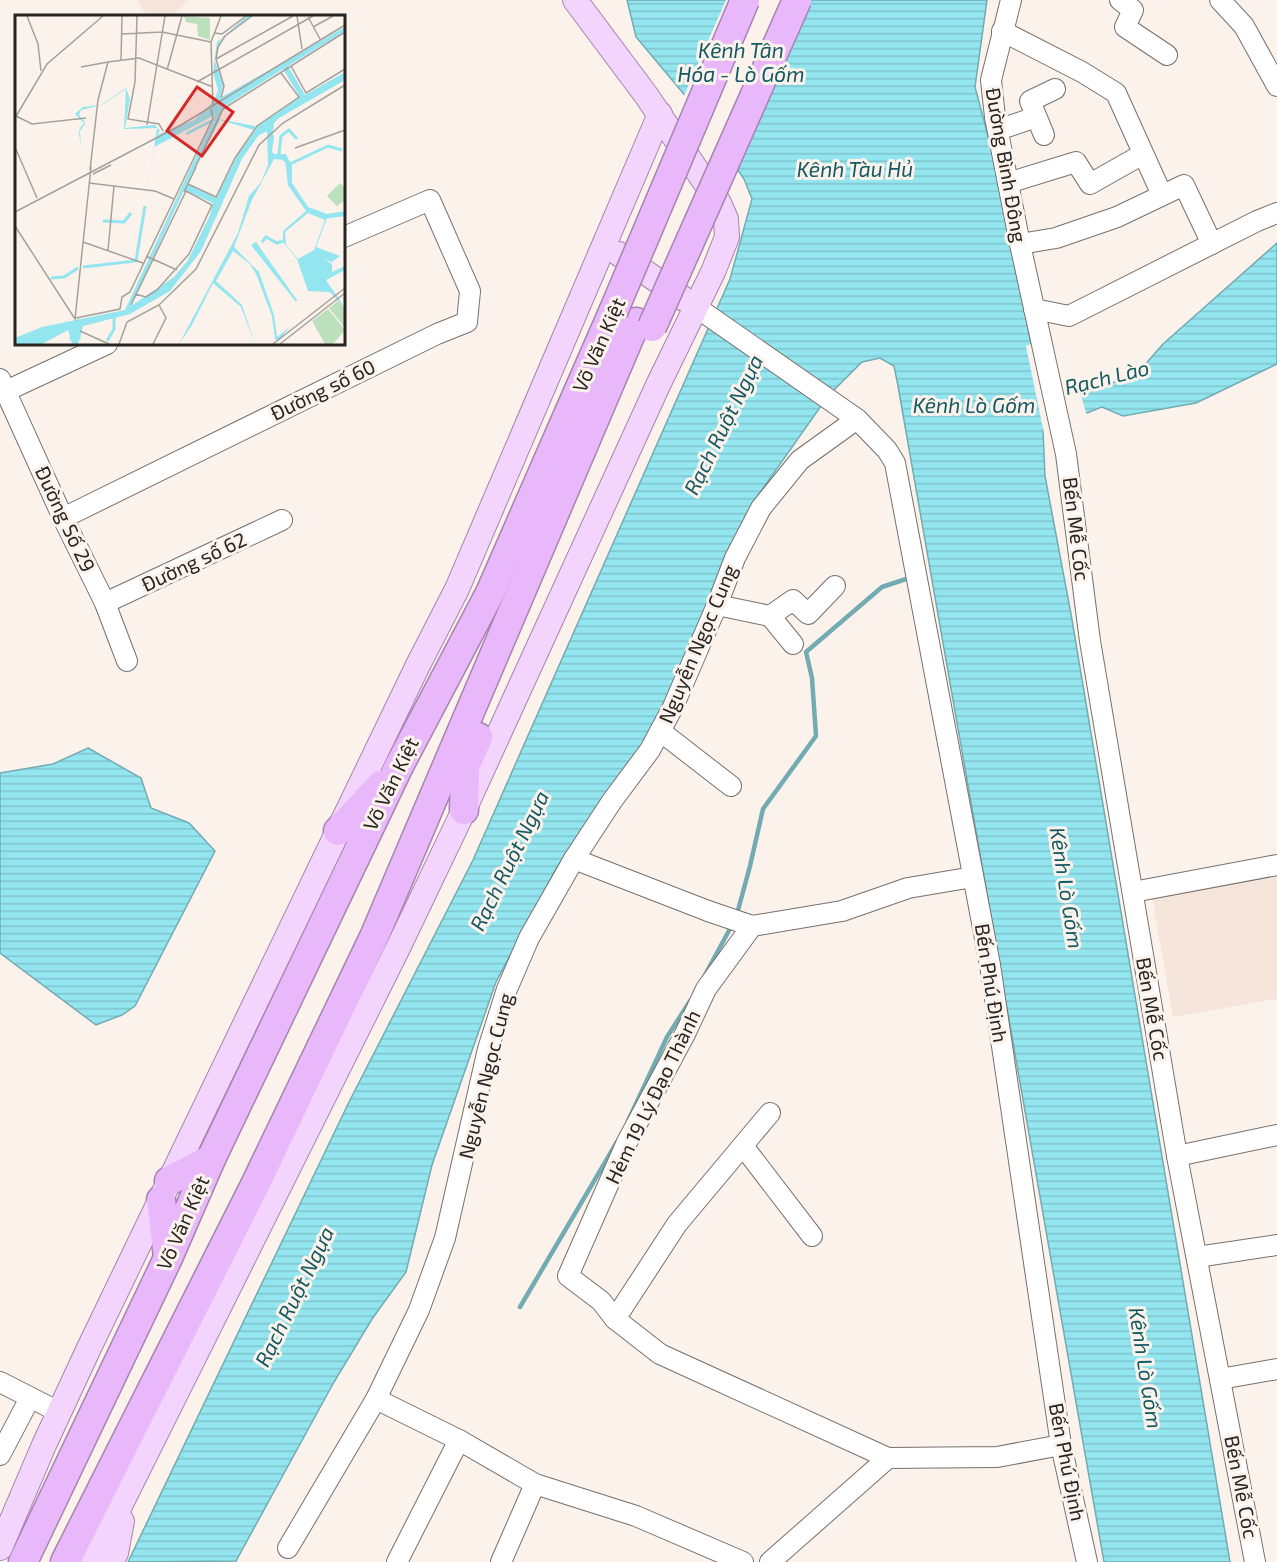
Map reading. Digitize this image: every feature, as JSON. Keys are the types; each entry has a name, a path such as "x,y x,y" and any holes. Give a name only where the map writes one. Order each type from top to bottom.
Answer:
{"highway":[{"name":"Võ Văn Kiệt","path":"464,810 465,768 634,320 745,0"},
{"name":"Võ Văn Kiệt","path":"65,1562 255,1185 374,937 634,320 777,0"},
{"path":"634,320 797,0"},
{"name":"Võ Văn Kiệt","path":"23,1562 168,1258 211,1159 399,766 634,320"},
{"path":"338,831 399,766"},
{"path":"168,1258 166,1190 211,1159"},
{"path":"255,1185 262,1218"},
{"path":"210,1274 246,1252"}],"main road":[{"name":"Võ Văn Kiệt","path":"92,1562 464,810 659,383 702,311 727,237 726,219 719,203 660,114 575,0"},
{"name":"Võ Văn Kiệt","path":"0,1548 59,1412 418,665 457,589 660,114"},
{"path":"605,244 702,311"},
{"path":"0,1514 44,1445"},
{"path":"111,1562 116,1553 127,1492"}],"street":[{"name":"Đường Bình Đông","path":"1011,0 991,80 998,130 1038,330"},
{"path":"1120,0 1132,10 1125,27 1167,55"},
{"path":"1220,0 1244,26 1277,86"},
{"path":"1002,31 1082,72 1116,93 1162,195"},
{"path":"998,130 1040,126 1030,101 1055,89"},
{"path":"1008,183 1076,162 1090,184 1143,154"},
{"path":"1020,244 1056,238 1117,217 1184,185 1212,244"},
{"name":"Đường số 60","path":"63,518 437,334 467,322 470,291 430,200 345,237"},
{"path":"1034,309 1069,316 1257,220 1277,213"},
{"name":"Bến Phú Định","path":"702,311 856,419 887,450 895,463 990,965 1061,1445 1087,1562"},
{"name":"Bến Mễ Cốc","path":"1038,330 1066,454 1090,642 1177,1156 1255,1562"},
{"path":"3,385 104,345"},
{"name":"Đường Số 29","path":"3,385 63,518 105,603 128,661"},
{"name":"Nguyễn Ngọc Cung","path":"288,1548 375,1399 419,1310 445,1238 488,1049 507,989 529,939 574,859 612,801 650,750 690,669 735,558 761,508 800,460 856,419"},
{"name":"Đường số 62","path":"105,603 282,520"},
{"path":"770,616 793,600 808,614 835,586"},
{"path":"717,605 770,616 793,644"},
{"path":"660,731 731,786"},
{"path":"574,859 752,926 842,912 908,888 973,877"},
{"path":"1133,892 1277,865"},
{"name":"Hẻm 19 Lý Đạo Thành","path":"615,1319 601,1300 568,1276 627,1142 685,1034 706,989 752,926"},
{"path":"770,1113 677,1224 615,1319 660,1354 888,1458 997,1457 1061,1445"},
{"path":"1177,1156 1277,1135"},
{"path":"743,1146 812,1236"},
{"path":"1197,1257 1277,1245"},
{"path":"1220,1380 1277,1369"},
{"path":"0,1382 59,1412"},
{"path":"0,1455 30,1398"},
{"path":"375,1399 459,1440 535,1484 636,1516 743,1562"},
{"path":"397,1562 459,1440"},
{"path":"770,1562 888,1458"},
{"path":"501,1562 535,1484"}],"shaded area":[{"path":"137,0 189,0 174,15 146,15"},
{"path":"1277,875 1277,999 1173,1017 1152,897"}],"water":[{"path":"627,0 987,0 975,87 1010,218 1029,334 1045,399 1097,388 1136,375 1163,344 1277,243 1277,364 1196,403 1123,416 1102,407 1043,430 1045,476 1071,614 1230,1562 1104,1562 898,386 894,366 880,358 862,362 828,396 752,504 652,736 557,867 496,982 432,1165 406,1272 372,1319 334,1382 236,1561 128,1562 349,1102 473,860 730,279 752,199 744,179 693,105 636,37"},
{"path":"88,748 141,778 151,808 189,823 215,851 135,1006 122,1015 96,1025 0,953 0,773 53,764"}],"pier":[{"path":"726,0 811,0 735,172 683,98"},
{"path":"1034,343 1047,396 1079,389 1087,416 1046,432 1047,448 1026,346"}],"waterway":[{"path":"737,914 763,809 816,736 812,678 806,652 882,587 912,577"},
{"path":"705,975 732,925"},
{"path":"628,1121 667,1037 690,1001"},
{"path":"520,1307 617,1142"}],"water label":[{"name":"Kênh Tân Hóa - Lò Gốm","path":"741,63"},
{"name":"Kênh Tàu Hủ","path":"855,170"},
{"name":"Rạch Lào","path":"1107,378"},
{"name":"Kênh Lò Gốm","path":"974,406"},
{"name":"Rạch Ruột Ngựa","path":"724,425"},
{"name":"Rạch Ruột Ngựa","path":"510,861"},
{"name":"Kênh Lò Gốm","path":"1066,888"},
{"name":"Rạch Ruột Ngựa","path":"295,1297"},
{"name":"Kênh Lò Gốm","path":"1145,1368"}]}
